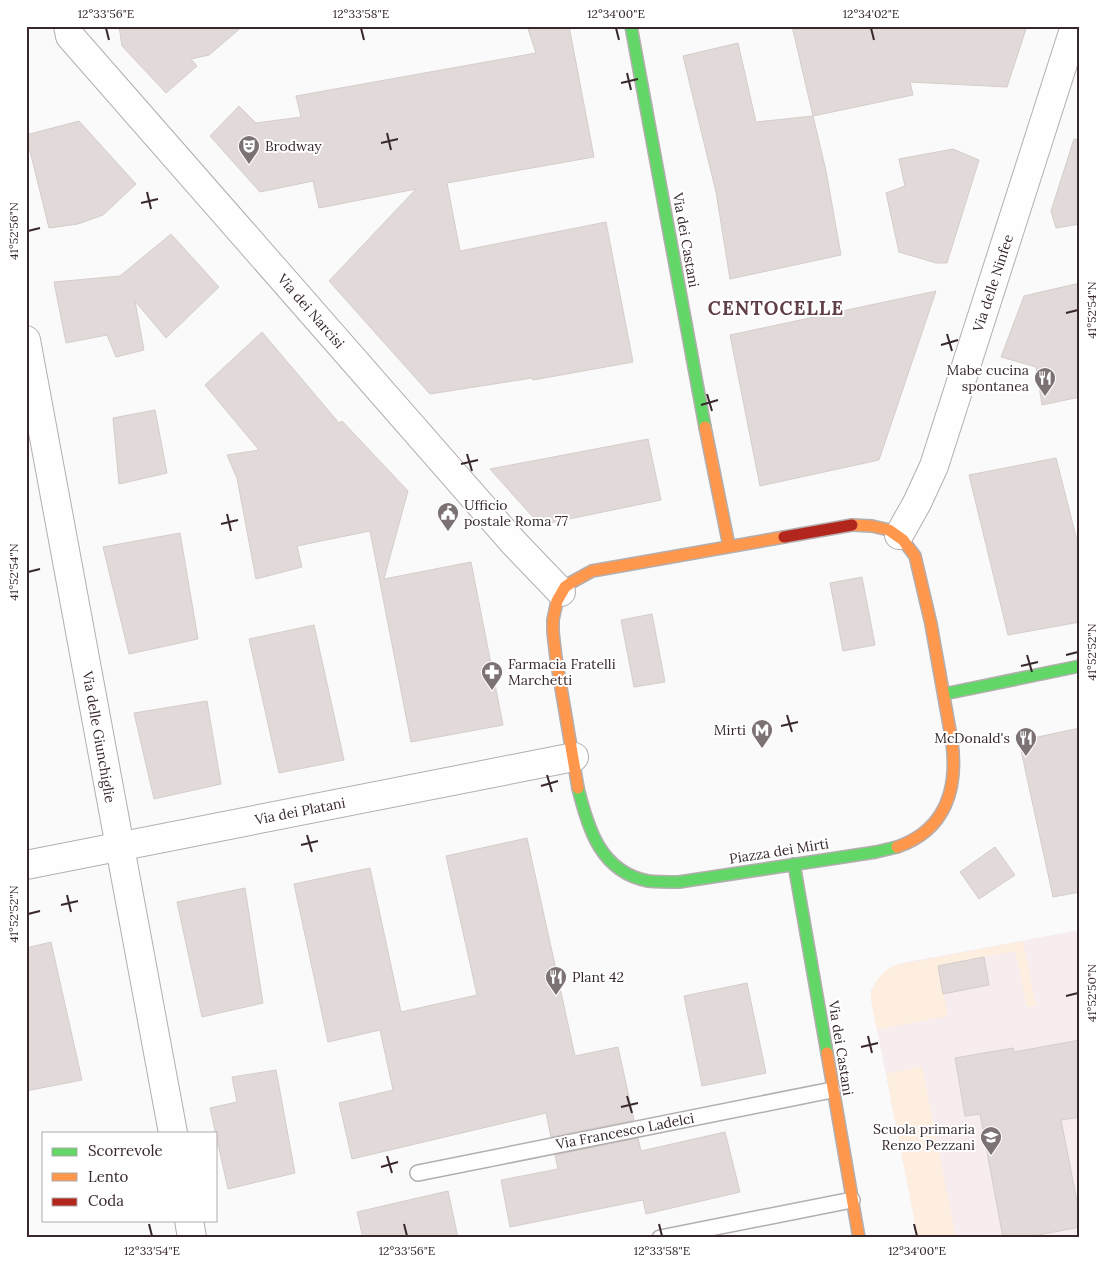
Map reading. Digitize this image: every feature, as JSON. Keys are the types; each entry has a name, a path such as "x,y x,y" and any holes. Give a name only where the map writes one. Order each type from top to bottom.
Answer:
{"street":[{"name":"Via dei Narcisi","path":"68,26 70,36 560,592"},
{"name":"Via dei Castani","path":"631,26 712,462 730,546"},
{"name":"Via delle Ninfee","path":"899,535 917,503 934,466 1075,26"},
{"name":"Via delle Giunchiglie","path":"26,340 173,1132"},
{"path":"560,592 575,579 592,571 852,525 879,526 899,535"},
{"name":"Piazza dei Mirti","path":"560,592 554,608 553,632 584,812 597,847 622,872 646,882 679,882 885,850 908,843 929,830 944,810 954,773 952,737 933,630 917,563 909,546 899,535"},
{"path":"944,694 1080,666"},
{"name":"Via dei Platani","path":"26,865 574,757"},
{"name":"Via dei Castani","path":"794,864 859,1238"},
{"path":"189,1222 192,1238"}],"lane":[{"name":"Via Francesco Ladelci","path":"418,1173 832,1090"},
{"path":"660,1238 852,1200"}],"shaded area":[{"name":"Scuola primaria Renzo Pezzani","path":"1080,930 1080,1238 918,1238 871,999 871,990 884,972 902,963"},
{"path":"1023,941 1036,1006 1027,1007 1015,951 938,966 948,1016 877,1030 871,994 877,980 893,966"},
{"path":"922,1066 956,1238 918,1238 886,1074"}],"building":[{"path":"119,26 243,26 209,55 191,59 197,66 166,93 122,46"},
{"path":"527,26 569,26 594,157 447,183 460,251 606,222 633,362 533,380 532,378 430,394 329,281 416,189 319,208 313,181 260,192 210,136 239,106 256,123 301,117 296,96 536,53"},
{"path":"792,26 1027,26 1007,87 910,82 913,95 813,116"},
{"path":"738,43 756,122 813,116 826,171 841,255 730,279 716,192 683,56"},
{"path":"79,121 136,184 103,215 78,224 49,228 26,135"},
{"path":"1074,139 1080,140 1080,224 1056,228 1051,211"},
{"path":"953,149 979,160 947,263 936,263 899,252 886,193 905,186 899,159"},
{"path":"171,234 219,287 166,338 135,301 144,350 116,357 107,335 66,343 54,282 120,276"},
{"path":"1080,283 1080,397 1042,405 1036,367 1001,357 1024,296"},
{"path":"936,291 879,460 760,486 730,335"},
{"path":"262,332 339,423 342,421 408,491 384,579 471,562 503,725 411,742 370,531 297,546 302,567 256,579 237,478 227,455 259,450 205,385"},
{"path":"155,410 167,473 119,484 113,418"},
{"path":"648,439 661,500 540,525 490,469"},
{"path":"1056,458 1080,552 1080,622 1008,635 969,475"},
{"path":"180,533 198,639 129,654 103,547"},
{"path":"862,577 875,645 843,651 830,583"},
{"path":"652,614 665,682 634,687 621,620"},
{"path":"314,625 344,760 279,773 249,639"},
{"path":"207,701 221,784 154,799 134,713"},
{"path":"1080,728 1080,892 1053,897 1019,741"},
{"path":"527,838 575,1056 618,1047 634,1120 551,1137 546,1113 352,1159 339,1103 393,1090 380,1030 328,1042 294,884 370,868 401,1012 477,995 446,856"},
{"path":"995,847 1015,875 979,899 960,872"},
{"path":"245,888 263,1003 202,1017 177,902"},
{"path":"51,942 82,1080 26,1091 26,948"},
{"path":"984,957 989,985 943,994 938,966"},
{"path":"747,983 766,1073 702,1086 684,996"},
{"path":"1080,1040 1080,1117 1061,1120 1080,1217 1080,1227 1023,1238 1003,1238 980,1114 965,1116 955,1058 1013,1048 1014,1052"},
{"path":"276,1070 295,1173 228,1189 218,1144 218,1132 215,1132 210,1108 237,1102 232,1077"},
{"path":"725,1132 740,1192 646,1214 643,1200 510,1227 501,1180 558,1169 555,1155 638,1138 641,1151"},
{"path":"448,1191 458,1238 363,1238 357,1212"}],"traffic: fast":[{"path":"631,26 705,427"},
{"path":"944,694 1080,666"},
{"path":"578,788 592,833 608,858 632,876 648,881 679,882 876,852 897,847"},
{"path":"794,864 827,1053"}],"traffic: slow":[{"path":"705,427 729,546"},
{"path":"852,525 872,526 889,530 903,540 915,556 931,624 952,742 953,776 945,806 938,819 927,830 914,840 897,847"},
{"path":"578,788 553,632 553,620 557,601 565,587 592,571 784,537"},
{"path":"827,1053 859,1238"}],"traffic: jam":[{"path":"784,537 852,525"}],"place":[{"name":"Brodway","path":"249,165"},
{"name":"Mabe cucina spontanea","path":"1045,397"},
{"name":"Ufficio postale Roma 77","path":"448,532"},
{"name":"Farmacia Fratelli Marchetti","path":"492,691"},
{"name":"Mirti","path":"762,749"},
{"name":"McDonald's","path":"1026,757"},
{"name":"Plant 42","path":"556,996"},
{"name":"Scuola primaria Renzo Pezzani","path":"991,1156"}],"district":[{"name":"CENTOCELLE","path":"776,308"}]}
